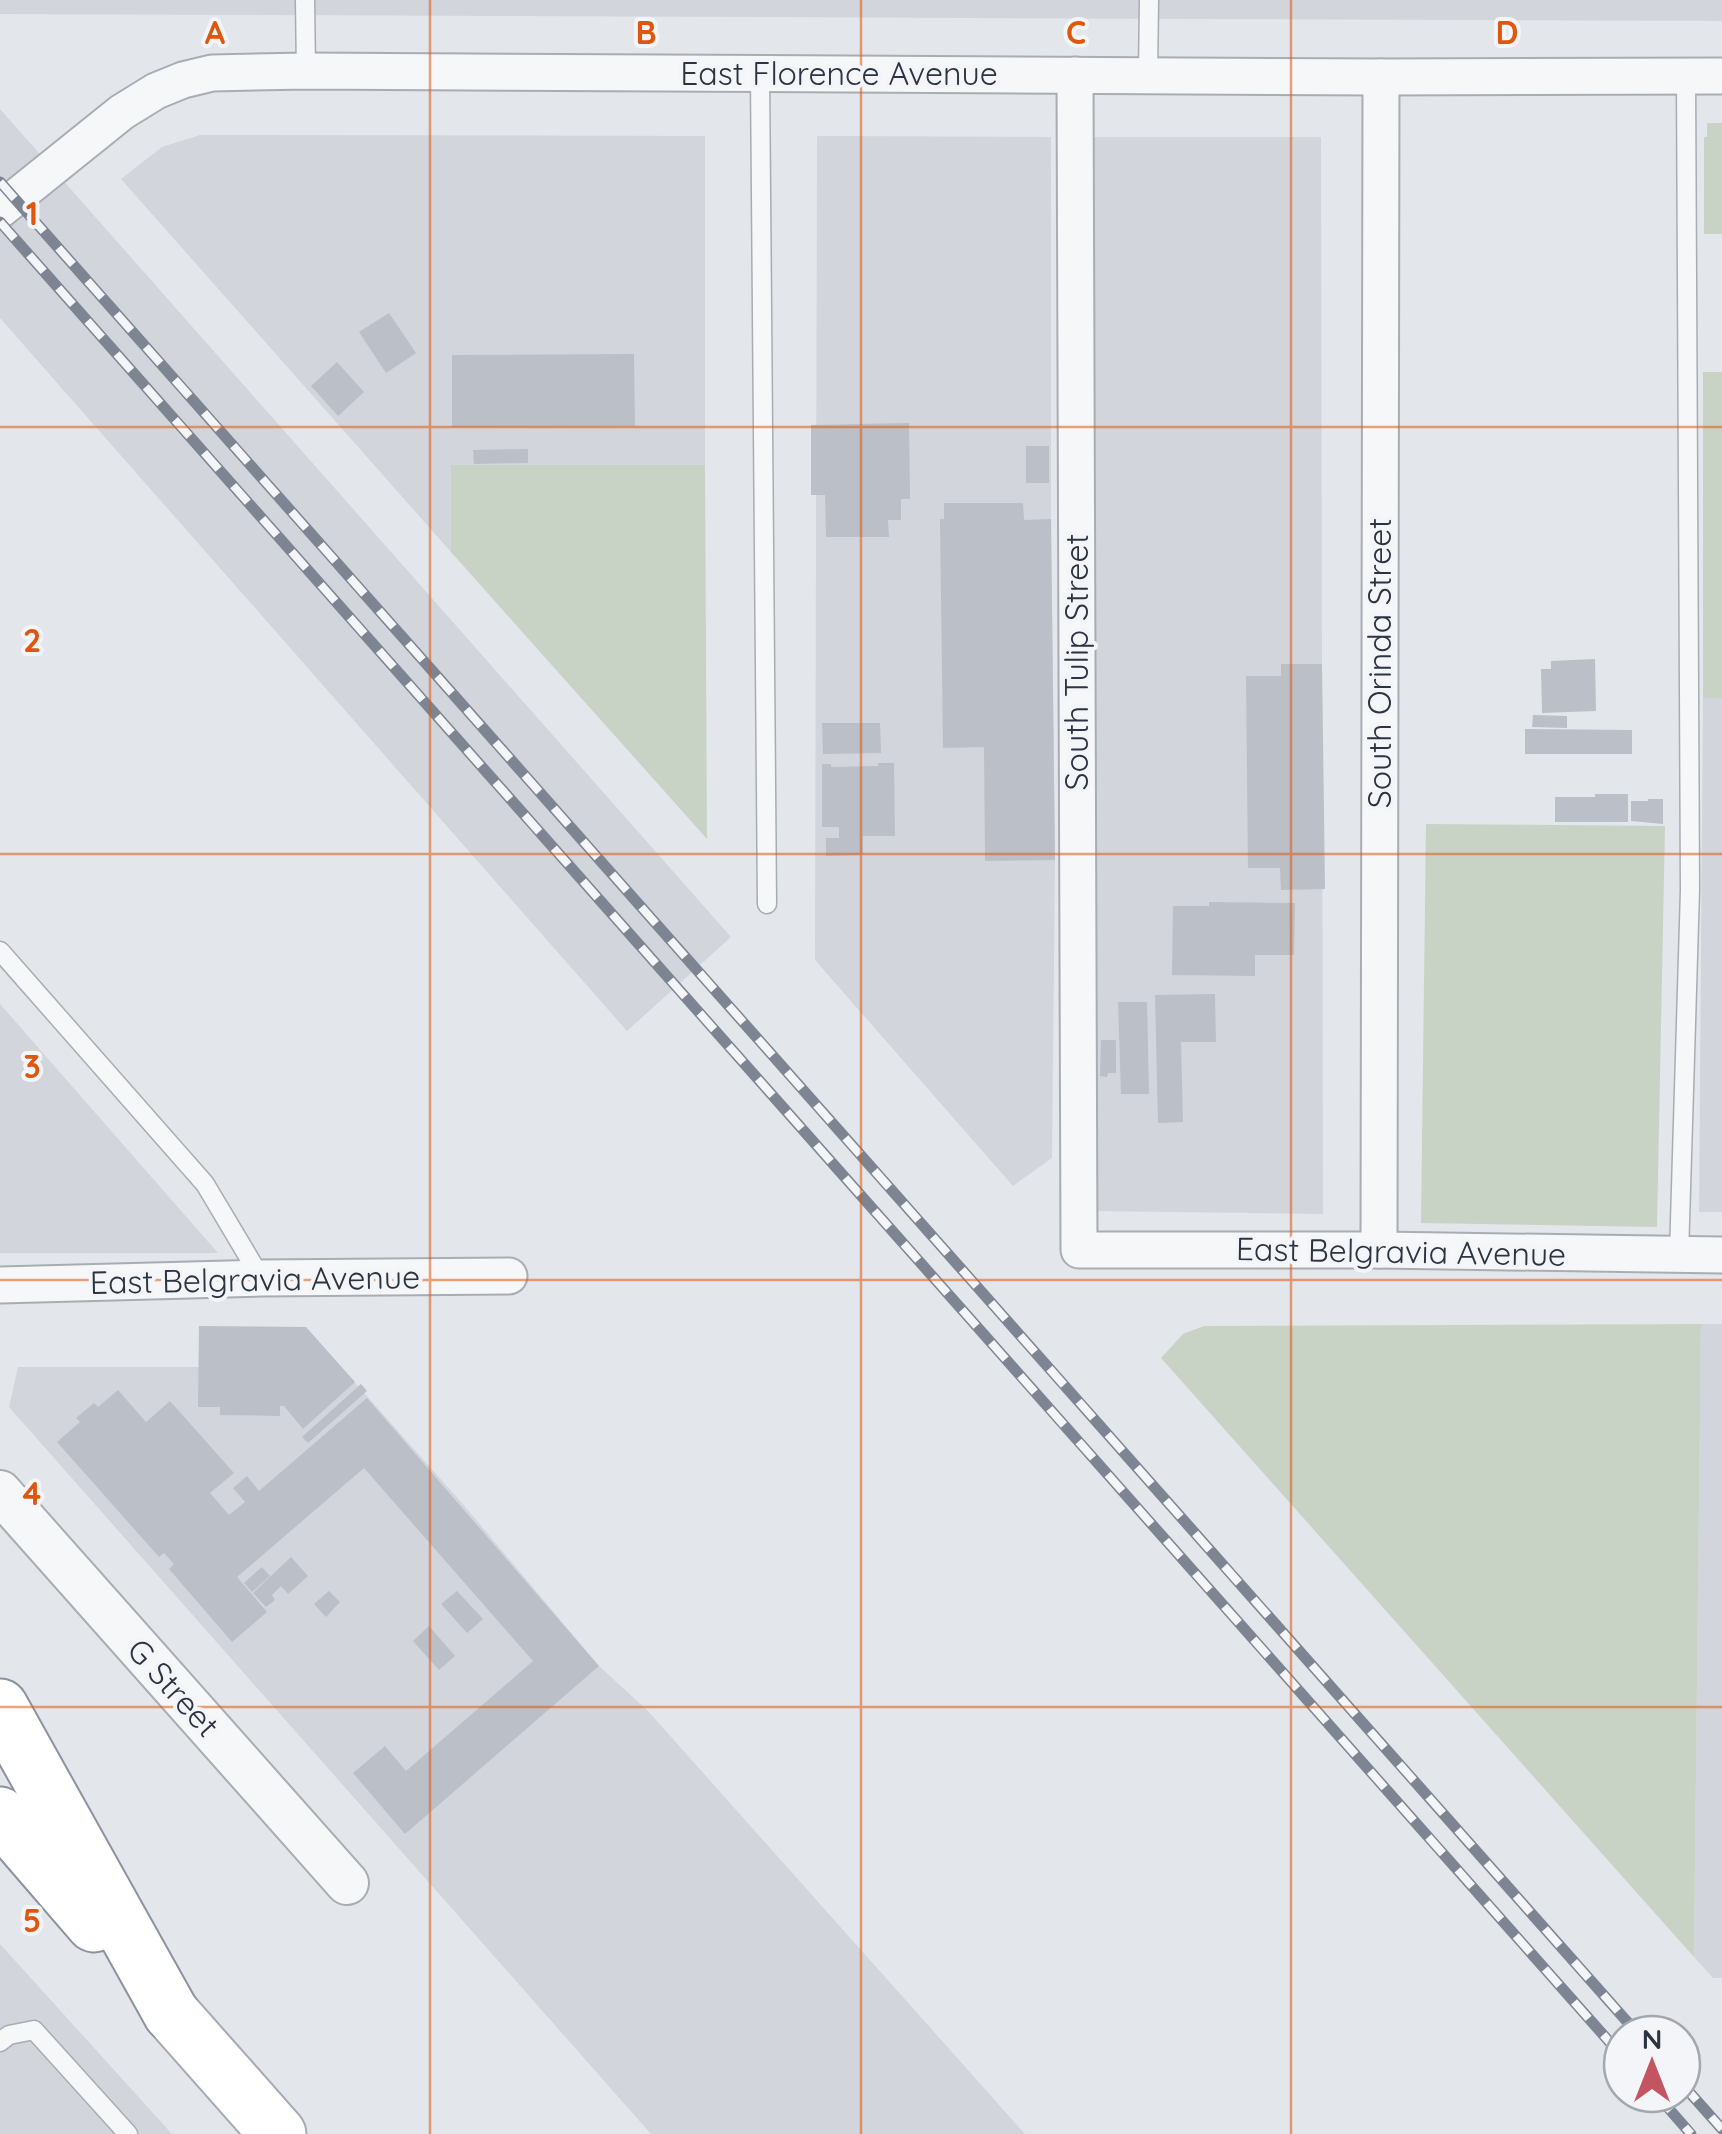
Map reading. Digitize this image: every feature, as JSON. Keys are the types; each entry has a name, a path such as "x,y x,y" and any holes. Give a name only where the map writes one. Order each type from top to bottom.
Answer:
{"main road":[{"path":"0,1707 171,2013"},
{"path":"0,1815 278,2134"}],"street":[{"name":"East Florence Avenue","path":"0,210 122,112 156,91 212,73 1722,76"},
{"name":"South Tulip Street","path":"1076,75 1079,1250"},
{"name":"South Orinda Street","path":"1379,1250 1381,77"},
{"name":"East Belgravia Avenue","path":"1079,1250 1722,1255"},
{"name":"East Belgravia Avenue","path":"0,1285 509,1276"},
{"name":"G Street","path":"0,1492 347,1883"}],"lane":[{"path":"305,0 306,71"},
{"path":"1148,0 1148,76"},
{"path":"760,74 767,904"},
{"path":"1679,1255 1690,890 1686,76"},
{"path":"0,951 205,1184 261,1278"},
{"path":"0,2042 9,2035 34,2030 128,2134"}],"shaded area":[{"path":"0,0 1722,0 1722,21 0,14"},
{"path":"0,109 731,937 627,1031 0,318"},
{"path":"200,135 705,136 705,465 452,465 451,552 121,179 162,147"},
{"path":"817,136 1051,137 1055,860 1052,1158 1013,1186 815,960"},
{"path":"1088,137 1321,137 1323,1214 1090,1211"},
{"path":"1703,698 1722,698 1722,1212 1699,1212"},
{"path":"0,1004 218,1253 0,1253"},
{"path":"1701,1324 1722,1324 1722,1978 1713,1978 1694,1957"},
{"path":"18,1367 341,1367 599,1666 648,1711 1025,2134 651,2134 9,1407"},
{"path":"0,1944 172,2134 0,2134"}],"green space":[{"path":"1707,123 1722,123 1722,234 1704,234"},
{"path":"1703,372 1722,372 1722,698 1703,698"},
{"path":"451,465 705,465 707,839 451,552"},
{"path":"1426,824 1665,826 1657,1227 1421,1223"},
{"path":"1701,1324 1694,1957 1161,1358 1183,1334 1204,1326"}],"building":[{"path":"389,313 416,353 386,373 359,332"},
{"path":"634,354 635,426 452,427 452,355"},
{"path":"337,362 364,392 338,416 311,386"},
{"path":"909,423 910,499 901,499 901,520 888,520 889,537 826,537 825,495 811,495 811,425"},
{"path":"1026,446 1049,446 1049,483 1026,483"},
{"path":"528,449 528,463 474,464 473,450"},
{"path":"944,503 1023,503 1024,520 1051,519 1055,860 985,861 984,747 943,748 940,519 944,519"},
{"path":"1595,659 1596,711 1542,713 1541,669 1551,669 1551,661"},
{"path":"1281,664 1322,664 1325,889 1281,890 1280,868 1248,868 1246,676 1281,676"},
{"path":"1533,715 1567,716 1567,728 1532,727"},
{"path":"822,723 880,723 881,753 823,754"},
{"path":"1525,729 1632,730 1632,754 1525,754"},
{"path":"894,763 895,836 863,836 863,855 826,856 826,838 839,838 839,827 822,827 822,764 831,767"},
{"path":"1628,794 1628,822 1555,822 1555,797"},
{"path":"1663,799 1663,824 1631,821 1631,801"},
{"path":"1209,902 1295,903 1294,955 1255,955 1255,976 1172,975 1173,906 1209,906"},
{"path":"1215,994 1216,1042 1181,1042 1183,1122 1158,1123 1155,995"},
{"path":"1118,1002 1147,1002 1149,1094 1121,1094"},
{"path":"1101,1040 1116,1040 1116,1073 1108,1073 1107,1077 1100,1076"},
{"path":"199,1326 306,1327 355,1382 303,1429 284,1406 280,1406 280,1416 220,1415 220,1407 198,1407"},
{"path":"361,1384 367,1391 308,1443 302,1437"},
{"path":"118,1390 146,1422 170,1401 234,1473 210,1493 229,1515 245,1502 233,1488 247,1476 259,1491 367,1398 599,1666 405,1834 353,1773 385,1746 406,1771 533,1661 364,1468 237,1577 267,1612 232,1642 169,1569 174,1564 164,1553 159,1557 57,1442 80,1422 76,1418 94,1403 98,1407"},
{"path":"291,1557 308,1576 288,1594 281,1586 272,1595 275,1600 266,1607 253,1593"},
{"path":"262,1567 270,1576 252,1592 244,1583"},
{"path":"329,1591 340,1602 326,1617 314,1604"},
{"path":"457,1591 483,1619 467,1633 441,1604"},
{"path":"429,1626 455,1656 439,1670 413,1641"}],"railway":[{"path":"0,182 1620,2014"},
{"path":"0,222 1602,2033"},
{"path":"1702,2106 1722,2129"},
{"path":"1674,2114 1691,2134"}]}
